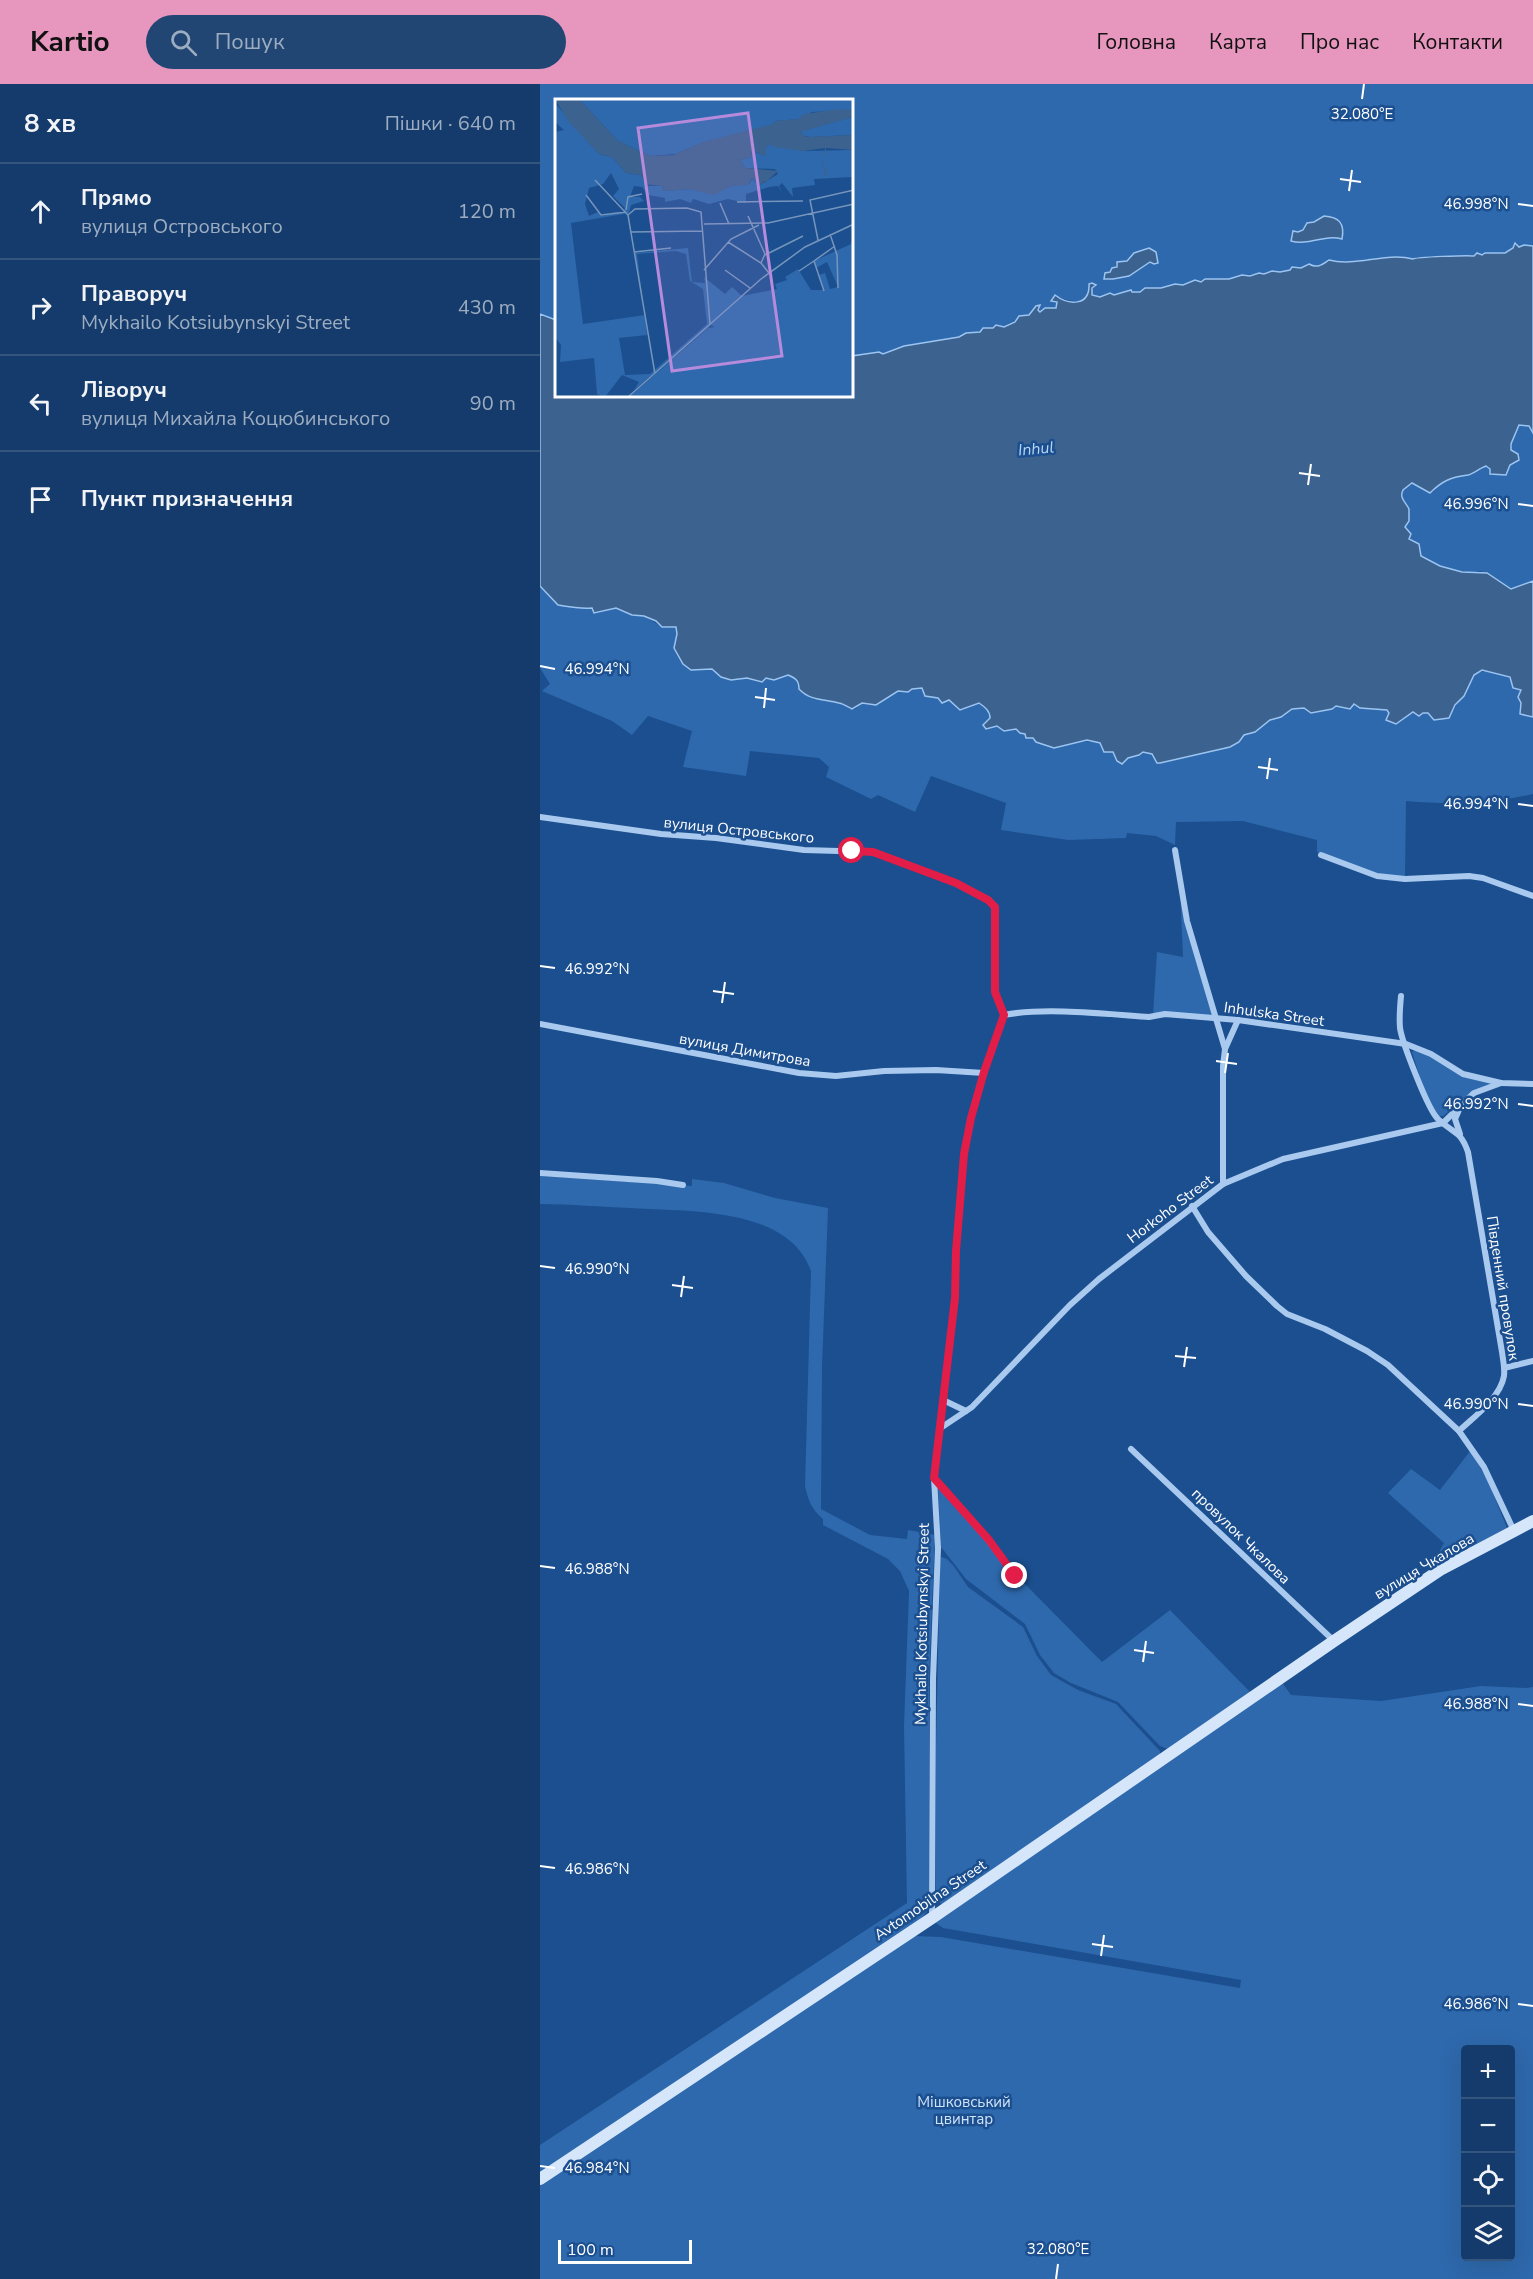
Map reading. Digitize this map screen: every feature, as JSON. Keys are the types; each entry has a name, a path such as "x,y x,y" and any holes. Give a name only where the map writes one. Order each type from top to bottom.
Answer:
{"street":[{"name":"вулиця Островського","path":"540,817 661,834 716,838 804,850 873,852 956,883 988,900 995,907 995,992 1004,1015"},
{"path":"1175,850 1187,921 1226,1049"},
{"path":"1321,855 1377,876 1405,879 1469,876 1483,878 1533,896"},
{"path":"1401,996 1399,1016 1401,1032 1421,1089 1433,1113 1460,1135"},
{"name":"Inhulska Street","path":"1004,1015 1047,1012 1149,1017 1165,1014 1238,1020 1406,1044 1431,1054 1463,1074 1501,1083 1533,1084"},
{"name":"Mykhailo Kotsiubynskyi Street","path":"932,1918 933,1679 938,1548 934,1478 955,1298 956,1251 964,1154 984,1072 1004,1015"},
{"path":"1223,1184 1223,1066 1226,1049 1238,1020"},
{"name":"вулиця Димитрова","path":"540,1024 799,1073 836,1076 884,1071 984,1072"},
{"path":"1443,1122 1474,1093 1501,1083"},
{"name":"Південний провулок","path":"1460,1431 1490,1401 1504,1377 1468,1152 1455,1119 1461,1105"},
{"name":"Horkoho Street","path":"939,1429 966,1411 989,1390 1070,1305 1099,1279 1223,1184 1283,1159 1443,1122"},
{"path":"540,1173 657,1181 683,1185"},
{"path":"1192,1206 1208,1232 1246,1276 1277,1306 1287,1314 1325,1329 1367,1351 1388,1365 1460,1431 1485,1467 1514,1531"},
{"path":"1504,1368 1533,1360"},
{"path":"942,1400 966,1411"},
{"name":"провулок Чкалова","path":"1131,1449 1334,1641"},
{"path":"934,1478 989,1540 1019,1582"},
{"name":"вулиця Чкалова","path":"1334,1641 1440,1570 1533,1521"},
{"name":"Avtomobilna Street","path":"540,2179 923,1928 932,1918 1334,1641"}],"green space":[{"path":"540,84 1533,84 1533,246 1519,247 1516,243 1505,252 1482,255 1477,253 1474,256 1329,260 1325,265 1316,267 1311,265 1301,268 1292,267 1290,270 1280,272 1242,275 1229,279 1205,279 1201,282 1195,280 1183,285 1144,288 1140,292 1126,291 1100,297 1092,294 1092,288 1096,285 1092,283 1089,284 1086,298 1082,301 1053,297 1051,300 1057,303 1056,308 1045,308 1040,312 1039,305 1029,315 1002,327 984,328 980,332 910,345 883,354 879,352 854,356 854,99 555,99 555,320 540,314","holes":["1324,216 1341,222 1342,238 1292,242 1291,234 1294,231 1301,231 1309,222 1314,222","1151,248 1154,264 1150,262 1129,276 1106,280 1105,273 1115,268 1116,264 1127,261"]},
{"path":"1519,425 1529,426 1533,433 1533,581 1511,589 1487,573 1480,571 1470,573 1444,568 1421,556 1415,542 1409,539 1411,534 1405,527 1408,523 1409,509 1403,504 1403,490 1414,483 1427,492 1433,492 1440,483 1486,466 1502,475 1510,465 1517,462 1518,454 1511,450 1510,444"},
{"path":"540,586 567,606 592,608 597,613 615,608 632,615 644,616 664,628 676,627 675,651 689,669 712,669 731,680 747,678 759,682 766,678 778,679 788,675 796,680 799,689 809,696 841,703 852,709 862,703 876,705 898,691 908,692 922,688 925,696 938,698 943,702 948,700 967,707 979,703 990,715 984,723 986,728 997,726 1007,731 1016,729 1026,737 1034,738 1045,745 1053,746 1084,741 1100,744 1103,750 1113,752 1117,761 1122,764 1128,758 1139,756 1143,752 1152,754 1160,763 1226,748 1239,742 1244,735 1255,732 1270,720 1284,716 1292,709 1304,708 1311,713 1336,706 1346,708 1355,704 1362,708 1387,710 1388,721 1396,724 1413,712 1419,716 1428,713 1433,719 1449,718 1475,674 1485,671 1492,672 1510,677 1513,687 1521,690 1518,697 1521,703 1520,713 1533,717 1533,794 1470,803 1406,801 1405,877 1362,871 1317,852 1317,840 1243,821 1176,822 1175,845 1156,836 1127,833 1126,838 1068,840 1001,830 1006,803 931,776 915,812 878,795 871,799 826,777 829,767 819,758 750,751 746,776 683,767 692,731 648,716 632,735 612,721 542,691 550,684 540,668"},
{"path":"1180,889 1212,1016 1153,1015 1157,952 1183,957"},
{"path":"1416,1050 1431,1055 1462,1076 1493,1084 1443,1116 1438,1116 1423,1087 1412,1052"},
{"path":"540,1176 692,1186 692,1179 724,1183 775,1198 828,1208 822,1367 821,1509 870,1535 907,1539 908,1530 935,1535 929,1679 928,1910 921,1919 540,2174 540,2145 907,1903 904,1726 909,1591 900,1571 888,1559 823,1525 823,1519 813,1508 808,1496 805,1486 811,1271 799,1250 781,1234 759,1224 733,1217 680,1210 540,1204"},
{"path":"1471,1450 1488,1481 1507,1528 1438,1566 1434,1561 1444,1543 1388,1493 1411,1469 1440,1490"},
{"path":"938,1487 1021,1580 1102,1662 1170,1610 1251,1693 1168,1749 1160,1746 1118,1702 1071,1683 1054,1673 1040,1655 1025,1624 966,1579 941,1547"},
{"path":"941,1557 953,1565 968,1587 1023,1627 1037,1656 1051,1675 1078,1690 1116,1704 1160,1751 1160,1755 943,1905 937,1901 936,1891 936,1746"},
{"name":"Мішковський цвинтар","path":"1281,1681 1291,1695 1381,1701 1481,1686 1533,1687 1533,2279 540,2279 540,2185 914,1936 941,1937 1240,1988 1241,1980 943,1928 936,1923 937,1919"}],"water":[{"path":"1324,216 1340,222 1343,229 1342,239 1291,241 1293,231 1303,230 1307,223"},
{"name":"Inhul","path":"1515,243 1519,247 1533,246 1533,433 1529,426 1519,425 1511,444 1511,450 1518,454 1519,460 1510,465 1506,475 1490,474 1490,469 1486,466 1470,474 1447,480 1430,493 1412,483 1403,490 1402,496 1409,509 1409,521 1405,527 1411,534 1409,539 1419,544 1421,556 1440,566 1462,572 1487,573 1511,589 1533,581 1533,717 1520,714 1521,703 1518,697 1521,690 1513,688 1510,677 1482,670 1474,675 1464,696 1455,705 1449,718 1434,720 1428,713 1419,716 1413,712 1396,724 1386,720 1389,713 1387,710 1360,708 1354,704 1350,709 1336,706 1332,709 1311,713 1304,708 1292,709 1281,717 1270,720 1255,732 1244,735 1239,742 1230,747 1160,763 1157,763 1152,754 1143,752 1128,758 1122,764 1117,761 1113,752 1104,752 1100,743 1087,740 1054,748 1036,742 1033,738 1026,738 1025,734 1016,729 1004,731 997,726 986,729 983,725 990,716 987,709 979,703 960,710 949,700 942,703 938,698 925,696 922,688 908,692 898,691 876,705 862,703 852,709 841,703 808,696 799,689 796,680 788,675 774,680 766,678 762,682 747,678 731,680 721,677 712,669 691,670 683,664 674,648 676,627 662,627 656,621 644,616 632,615 616,608 594,613 592,608 558,605 540,586 540,314 555,320 555,398 854,398 854,356 879,352 883,354 904,346 980,332 983,328 993,328 996,325 1004,327 1015,322 1019,316 1029,315 1036,306 1040,305 1038,310 1040,312 1045,308 1056,308 1057,302 1051,301 1055,295 1066,301 1082,300 1086,297 1089,284 1092,283 1096,285 1092,288 1092,295 1100,297 1110,293 1114,295 1131,290 1140,292 1145,288 1183,285 1195,280 1201,282 1205,279 1229,279 1242,275 1280,272 1309,264 1318,266 1329,260 1350,262 1392,257 1413,259 1474,256 1477,253 1482,255 1505,253 1513,248"},
{"path":"1149,248 1156,252 1158,263 1150,262 1129,276 1104,279 1105,273 1117,267 1117,262 1127,261 1134,253"}],"route":[{"path":"852,851 873,852 956,883 974,891 995,907 997,945 995,992 1004,1015 984,1072 964,1154 956,1251 955,1298 934,1478 989,1540 1015,1576"}]}
